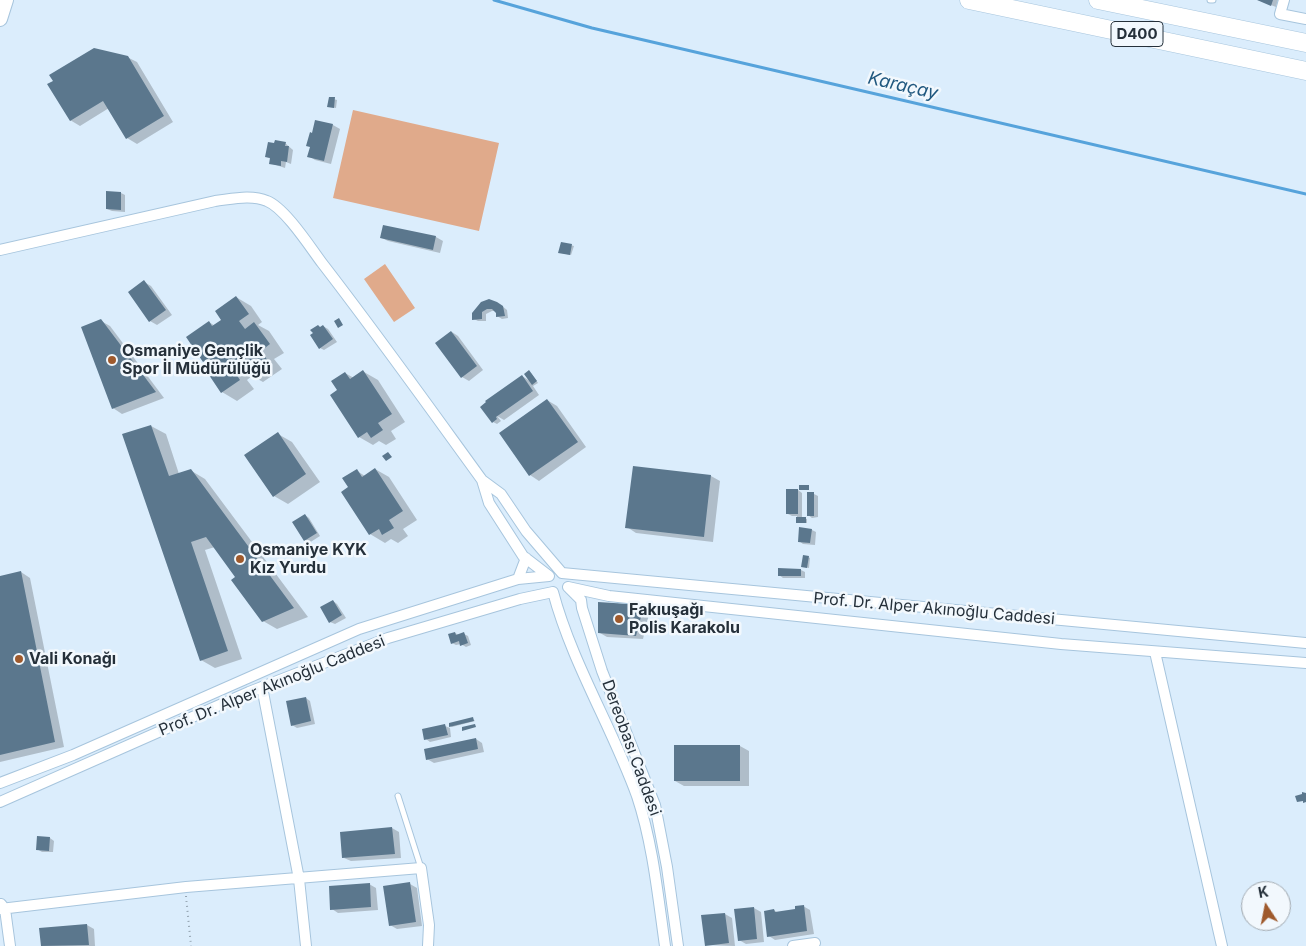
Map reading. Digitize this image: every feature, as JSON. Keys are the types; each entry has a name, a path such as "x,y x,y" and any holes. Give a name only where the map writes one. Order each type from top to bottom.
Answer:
{"highway":[{"name":"D400","path":"968,0 1306,70"},
{"name":"D400","path":"1098,0 1306,43"}],"street":[{"path":"0,19 6,0"},
{"path":"1284,0 1280,14 1306,19"},
{"path":"0,250 215,201 248,196 268,201 282,212 356,307 482,480 501,494 526,531 562,573 568,577 568,587 581,600 587,595 594,593"},
{"path":"482,480 489,503 523,556 549,576"},
{"path":"518,579 526,558"},
{"path":"549,576 555,572 562,573"},
{"name":"Prof. Dr. Alper Akınoğlu Caddesi","path":"562,573 1306,644"},
{"path":"549,576 548,587 554,597 568,587"},
{"name":"Prof. Dr. Alper Akınoğlu Caddesi","path":"0,783 73,755 191,701 359,629 518,579 549,576"},
{"name":"Prof. Dr. Alper Akınoğlu Caddesi","path":"568,587 618,597 1042,642 1306,664"},
{"name":"Prof. Dr. Alper Akınoğlu Caddesi","path":"0,802 262,687 388,638 537,596 554,597"},
{"name":"Dereobası Caddesi","path":"554,597 560,620 638,799 649,844 665,946"},
{"name":"Dereobası Caddesi","path":"581,600 602,671 654,805 667,867 678,946"},
{"path":"1155,652 1222,946"},
{"path":"262,687 299,879 306,946"},
{"path":"10,946 2,907 186,887 421,868 429,925 428,946"},
{"path":"792,946 815,943"}],"lane":[{"path":"398,796 421,868"}],"path":[{"path":"186,887 191,946"}],"shaded area":[{"path":"353,110 499,143 479,231 333,198"},
{"path":"385,264 415,308 394,322 364,279"}],"building":[{"path":"1257,0 1273,0 1271,6"},
{"path":"94,48 128,56 164,116 126,139 103,101 70,121 47,84 53,81 49,75"},
{"path":"329,97 335,97 334,108 327,107"},
{"path":"315,120 333,124 324,161 307,157 310,147 306,146"},
{"path":"275,140 286,142 285,146 289,146 287,162 281,161 281,166 269,164 270,158 265,157 268,142 274,143"},
{"path":"106,191 121,192 121,210 106,209"},
{"path":"383,225 436,236 433,250 380,238"},
{"path":"561,242 572,244 570,255 558,253"},
{"path":"144,280 166,310 149,322 128,292"},
{"path":"236,296 249,314 239,321 245,329 254,322 270,344 261,351 268,361 248,375 241,366 234,371 240,380 221,393 207,372 215,366 209,358 203,362 186,337 209,321 212,326 221,320 215,311"},
{"path":"489,299 503,306 505,316 496,317 496,313 492,309 487,309 482,312 482,319 472,320 472,313 481,302"},
{"path":"339,318 343,325 338,328 334,321"},
{"name":"Osmaniye Gençlik Spor İl Müdürülüğü","path":"101,319 156,392 112,409 81,327"},
{"path":"318,325 320,327 323,325 333,339 319,349 310,335 313,333 310,330"},
{"path":"451,331 477,366 461,378 435,343"},
{"path":"363,370 392,414 378,423 383,430 371,438 367,432 358,438 330,395 337,390 331,381 345,372 350,379"},
{"path":"529,370 537,381 532,385 524,374"},
{"path":"522,375 533,391 496,417 497,419 492,423 480,407 485,401"},
{"path":"547,399 578,442 529,476 499,433"},
{"name":"Osmaniye KYK Kız Yurdu","path":"151,425 169,476 191,469 294,608 262,622 231,580 235,577 206,537 191,542 228,651 200,661 122,434"},
{"path":"278,432 306,474 273,497 244,455"},
{"path":"388,452 392,457 386,461 382,456"},
{"path":"633,466 711,475 704,537 625,528"},
{"path":"375,468 403,511 389,520 394,528 382,535 379,529 369,535 341,492 348,487 342,478 357,469 362,477"},
{"path":"799,485 809,485 809,490 799,490"},
{"path":"786,489 798,489 798,514 786,514"},
{"path":"807,492 814,492 814,516 807,516"},
{"path":"305,514 317,533 304,541 292,522"},
{"path":"796,517 806,517 806,523 796,523"},
{"path":"799,527 812,529 810,543 798,542"},
{"path":"803,555 809,556 807,568 801,567"},
{"path":"778,568 801,569 801,576 778,576"},
{"name":"Vali Konağı","path":"21,571 55,742 0,755 0,576"},
{"path":"333,600 342,615 329,623 320,607"},
{"name":"Fakıuşağı Polis Karakolu","path":"598,602 644,605 636,636 598,633"},
{"path":"455,632 456,635 464,632 468,643 460,646 459,641 451,644 448,634"},
{"path":"306,697 311,721 291,726 286,701"},
{"path":"473,717 474,721 449,727 449,723"},
{"path":"445,724 448,735 424,740 422,729"},
{"path":"475,724 476,727 462,731 462,727"},
{"path":"476,738 478,749 426,760 424,749"},
{"path":"674,745 740,745 740,781 674,781"},
{"path":"1302,792 1306,793 1306,802 1297,802 1295,796 1302,794"},
{"path":"392,827 395,854 342,858 340,832"},
{"path":"37,836 50,837 49,851 36,850"},
{"path":"410,882 416,922 389,926 383,886"},
{"path":"370,883 371,907 330,910 329,886"},
{"path":"804,905 807,931 767,937 764,911 774,909 775,912 795,909 795,906"},
{"path":"754,907 757,939 738,941 734,909"},
{"path":"725,913 729,943 705,946 701,915"},
{"path":"87,924 89,945 41,946 39,928"}],"waterway":[{"name":"Karaçay","path":"494,0 592,28 1306,194"}],"place":[{"name":"Osmaniye Gençlik Spor İl Müdürülüğü","path":"112,360"},
{"name":"Osmaniye KYK Kız Yurdu","path":"240,559"},
{"name":"Fakıuşağı Polis Karakolu","path":"619,619"},
{"name":"Vali Konağı","path":"19,659"}]}
